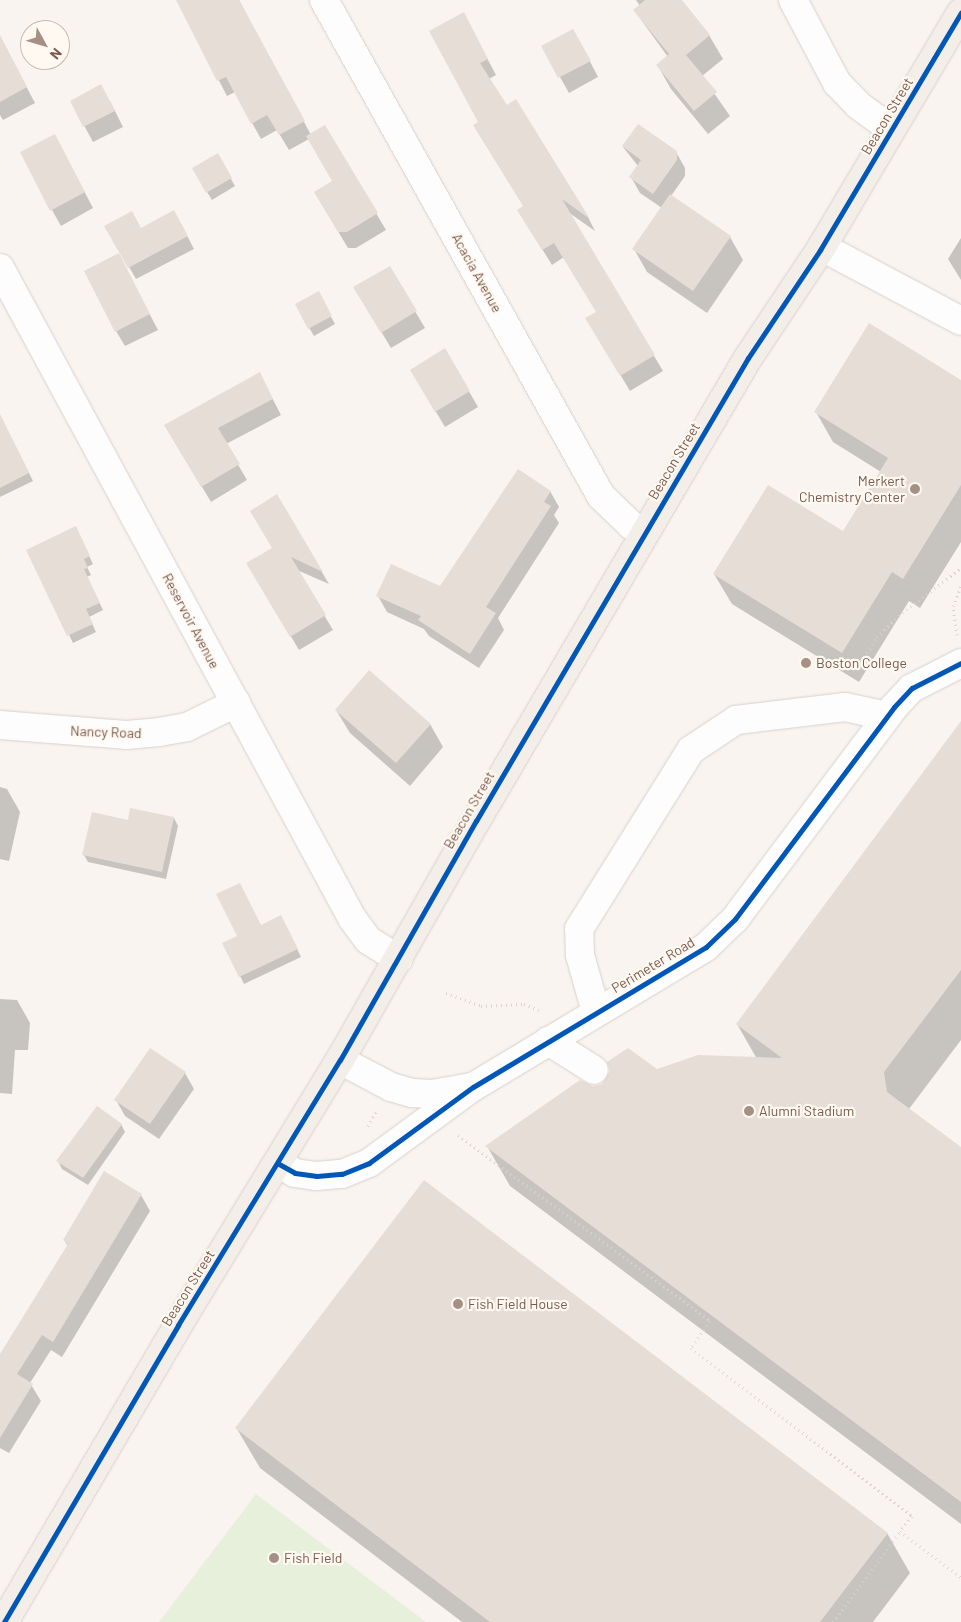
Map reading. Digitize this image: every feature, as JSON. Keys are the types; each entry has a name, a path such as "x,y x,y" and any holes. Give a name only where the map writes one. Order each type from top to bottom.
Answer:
{"main road":[{"name":"Beacon Street","path":"4,1622 178,1325 279,1164 748,358 822,247 961,13"}],"street":[{"name":"Acacia Avenue","path":"324,0 601,496 631,526 644,534"},
{"path":"793,0 837,83 863,110 892,129"},
{"path":"822,247 961,321"},
{"name":"Reservoir Avenue","path":"0,268 352,918 368,940 399,959"},
{"name":"Perimeter Road","path":"279,1164 296,1173 342,1174 369,1163 473,1087 706,946 735,919 887,716 912,688 960,653"},
{"name":"Nancy Road","path":"0,725 126,735 159,732 187,727 236,703"},
{"path":"596,1012 580,955 579,930 692,750 736,720 845,707 887,716"},
{"path":"548,1042 594,1070"},
{"name":"Perimeter Road","path":"340,1060 391,1087 412,1093 432,1094 473,1087"}],"path":[{"path":"855,669 877,637 895,619 961,568"},
{"path":"960,653 952,606 961,586"},
{"path":"446,993 481,1006 524,1004 540,1010"},
{"path":"458,1134 710,1322 691,1348 912,1516 833,1622"},
{"path":"900,1531 961,1577"}],"green space":[{"name":"Fish Field","path":"256,1494 426,1622 159,1622"}],"building":[{"path":"176,0 239,0 305,121 279,135 267,115 251,124 226,77 217,81"},
{"path":"645,0 682,0 710,35 686,55 717,92 694,111 656,65 669,54 633,10"},
{"path":"464,12 488,59 480,63 507,105 516,99 590,219 562,199 655,355 620,376 585,318 596,312 554,243 542,250 517,210 523,206 473,125 478,122 429,31"},
{"path":"573,29 591,61 558,78 541,46"},
{"path":"0,35 27,87 0,102"},
{"path":"101,84 115,111 83,127 70,101"},
{"path":"638,124 677,151 677,160 653,194 629,177 641,160 622,146"},
{"path":"325,125 378,213 347,232 338,232 314,192 332,181 306,136"},
{"path":"55,134 85,192 50,211 20,152"},
{"path":"218,153 232,178 206,193 192,168"},
{"path":"670,194 731,236 693,291 632,249"},
{"path":"174,210 188,236 128,268 104,226 132,211 141,228"},
{"path":"119,253 150,314 115,332 84,271"},
{"path":"390,266 417,311 381,333 353,287"},
{"path":"319,291 332,316 308,329 295,304"},
{"name":"Merkert Chemistry Center","path":"869,323 961,380 961,485 903,579 892,572 842,653 713,574 768,485 843,531 888,458 814,412"},
{"path":"445,348 470,391 435,412 410,370"},
{"path":"260,372 273,399 218,428 240,464 201,487 164,425"},
{"path":"0,414 29,473 0,488"},
{"path":"518,469 551,491 544,502 551,506 486,607 496,613 470,654 418,620 421,616 376,596 391,564 440,586"},
{"path":"277,494 323,572 291,557 326,615 290,637 246,563 272,548 250,511"},
{"path":"76,526 90,556 84,559 88,568 84,569 100,603 86,609 93,624 67,636 26,550"},
{"path":"369,670 431,724 396,763 335,710"},
{"name":"Alumni Stadium","path":"961,721 961,970 884,1072 887,1092 961,1147 961,1502 485,1146 580,1080 593,1086 602,1084 610,1071 607,1062 628,1048 657,1069 698,1055 782,1058 736,1024"},
{"path":"130,808 174,817 162,872 82,855 92,812 128,820"},
{"path":"240,883 261,925 281,915 298,949 239,977 222,943 237,936 216,894"},
{"path":"150,1048 186,1072 150,1124 114,1100"},
{"path":"97,1106 122,1124 83,1178 56,1161"},
{"path":"104,1171 142,1194 53,1342 42,1335 17,1374 33,1384 0,1438 0,1354 68,1244 63,1240"},
{"name":"Fish Field House","path":"424,1180 888,1533 820,1622 490,1622 235,1428"}],"cycle path":[{"path":"4,1622 178,1325 340,1060 476,821 748,358 820,250 961,13"},
{"path":"279,1164 295,1173 317,1176 342,1174 369,1163 473,1087 706,947 735,919 894,707 912,688 961,663"}],"place":[{"name":"Merkert Chemistry Center","path":"915,489"},
{"name":"Boston College","path":"806,663"},
{"name":"Alumni Stadium","path":"749,1111"},
{"name":"Fish Field House","path":"458,1304"},
{"name":"Fish Field","path":"274,1558"}]}
